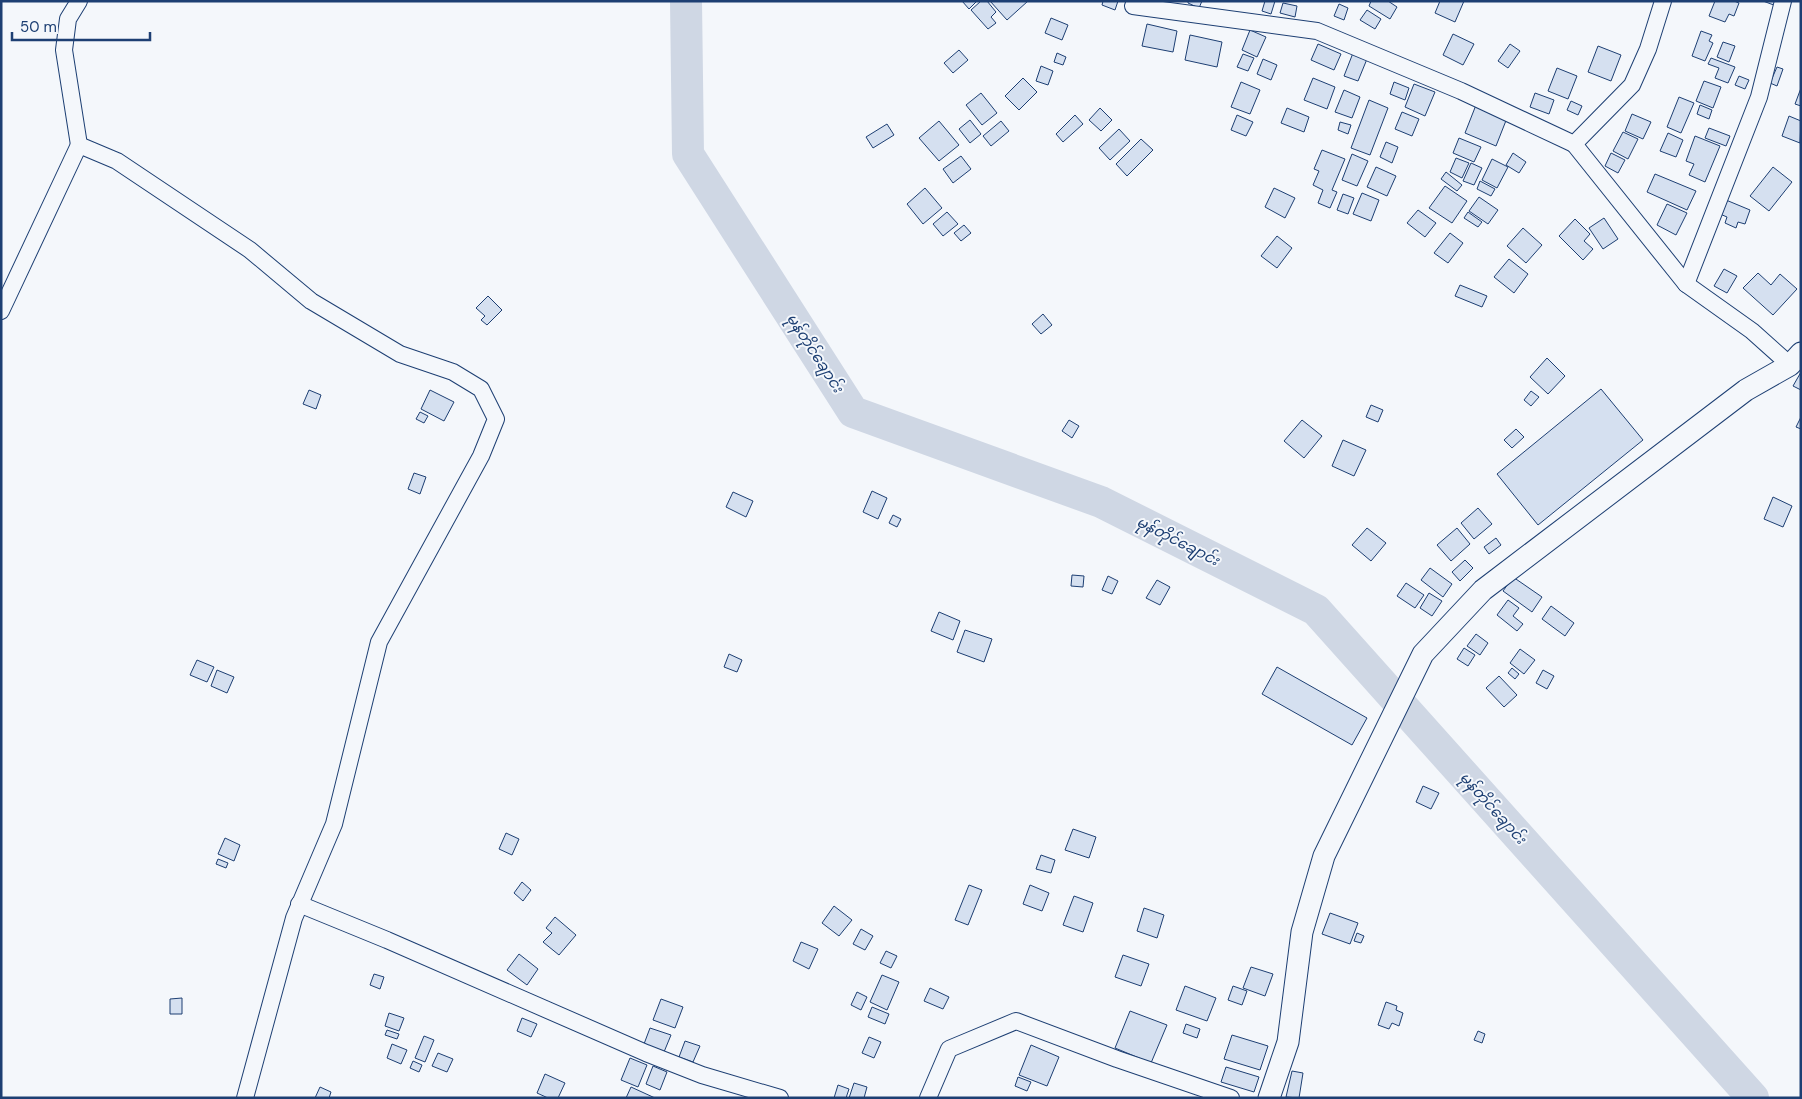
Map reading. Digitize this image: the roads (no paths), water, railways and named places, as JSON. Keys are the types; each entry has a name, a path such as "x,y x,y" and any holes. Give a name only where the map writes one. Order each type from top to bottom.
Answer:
{"street":[{"path":"1,312 79,145 64,50 68,19 79,1"},
{"path":"1574,144 1632,85 1648,49 1663,1"},
{"path":"1686,284 1759,97 1783,1"},
{"path":"1133,6 1317,31 1461,91 1574,144 1686,284 1795,359 1746,390 1483,590 1422,654 1324,856 1302,932 1288,1042 1269,1098"},
{"path":"79,145 117,161 250,250 311,301 400,354 454,372 481,389 496,419 481,456 380,642 334,824 300,904 245,1098"},
{"path":"300,904 646,1053 702,1074 780,1098"},
{"path":"928,1098 949,1049 1016,1021 1117,1060 1232,1098"}],"waterway":[{"name":"မုန်တိုင်ချောင်း","path":"686,1 688,154 853,412 1101,502 1316,610 1753,1098"}]}
